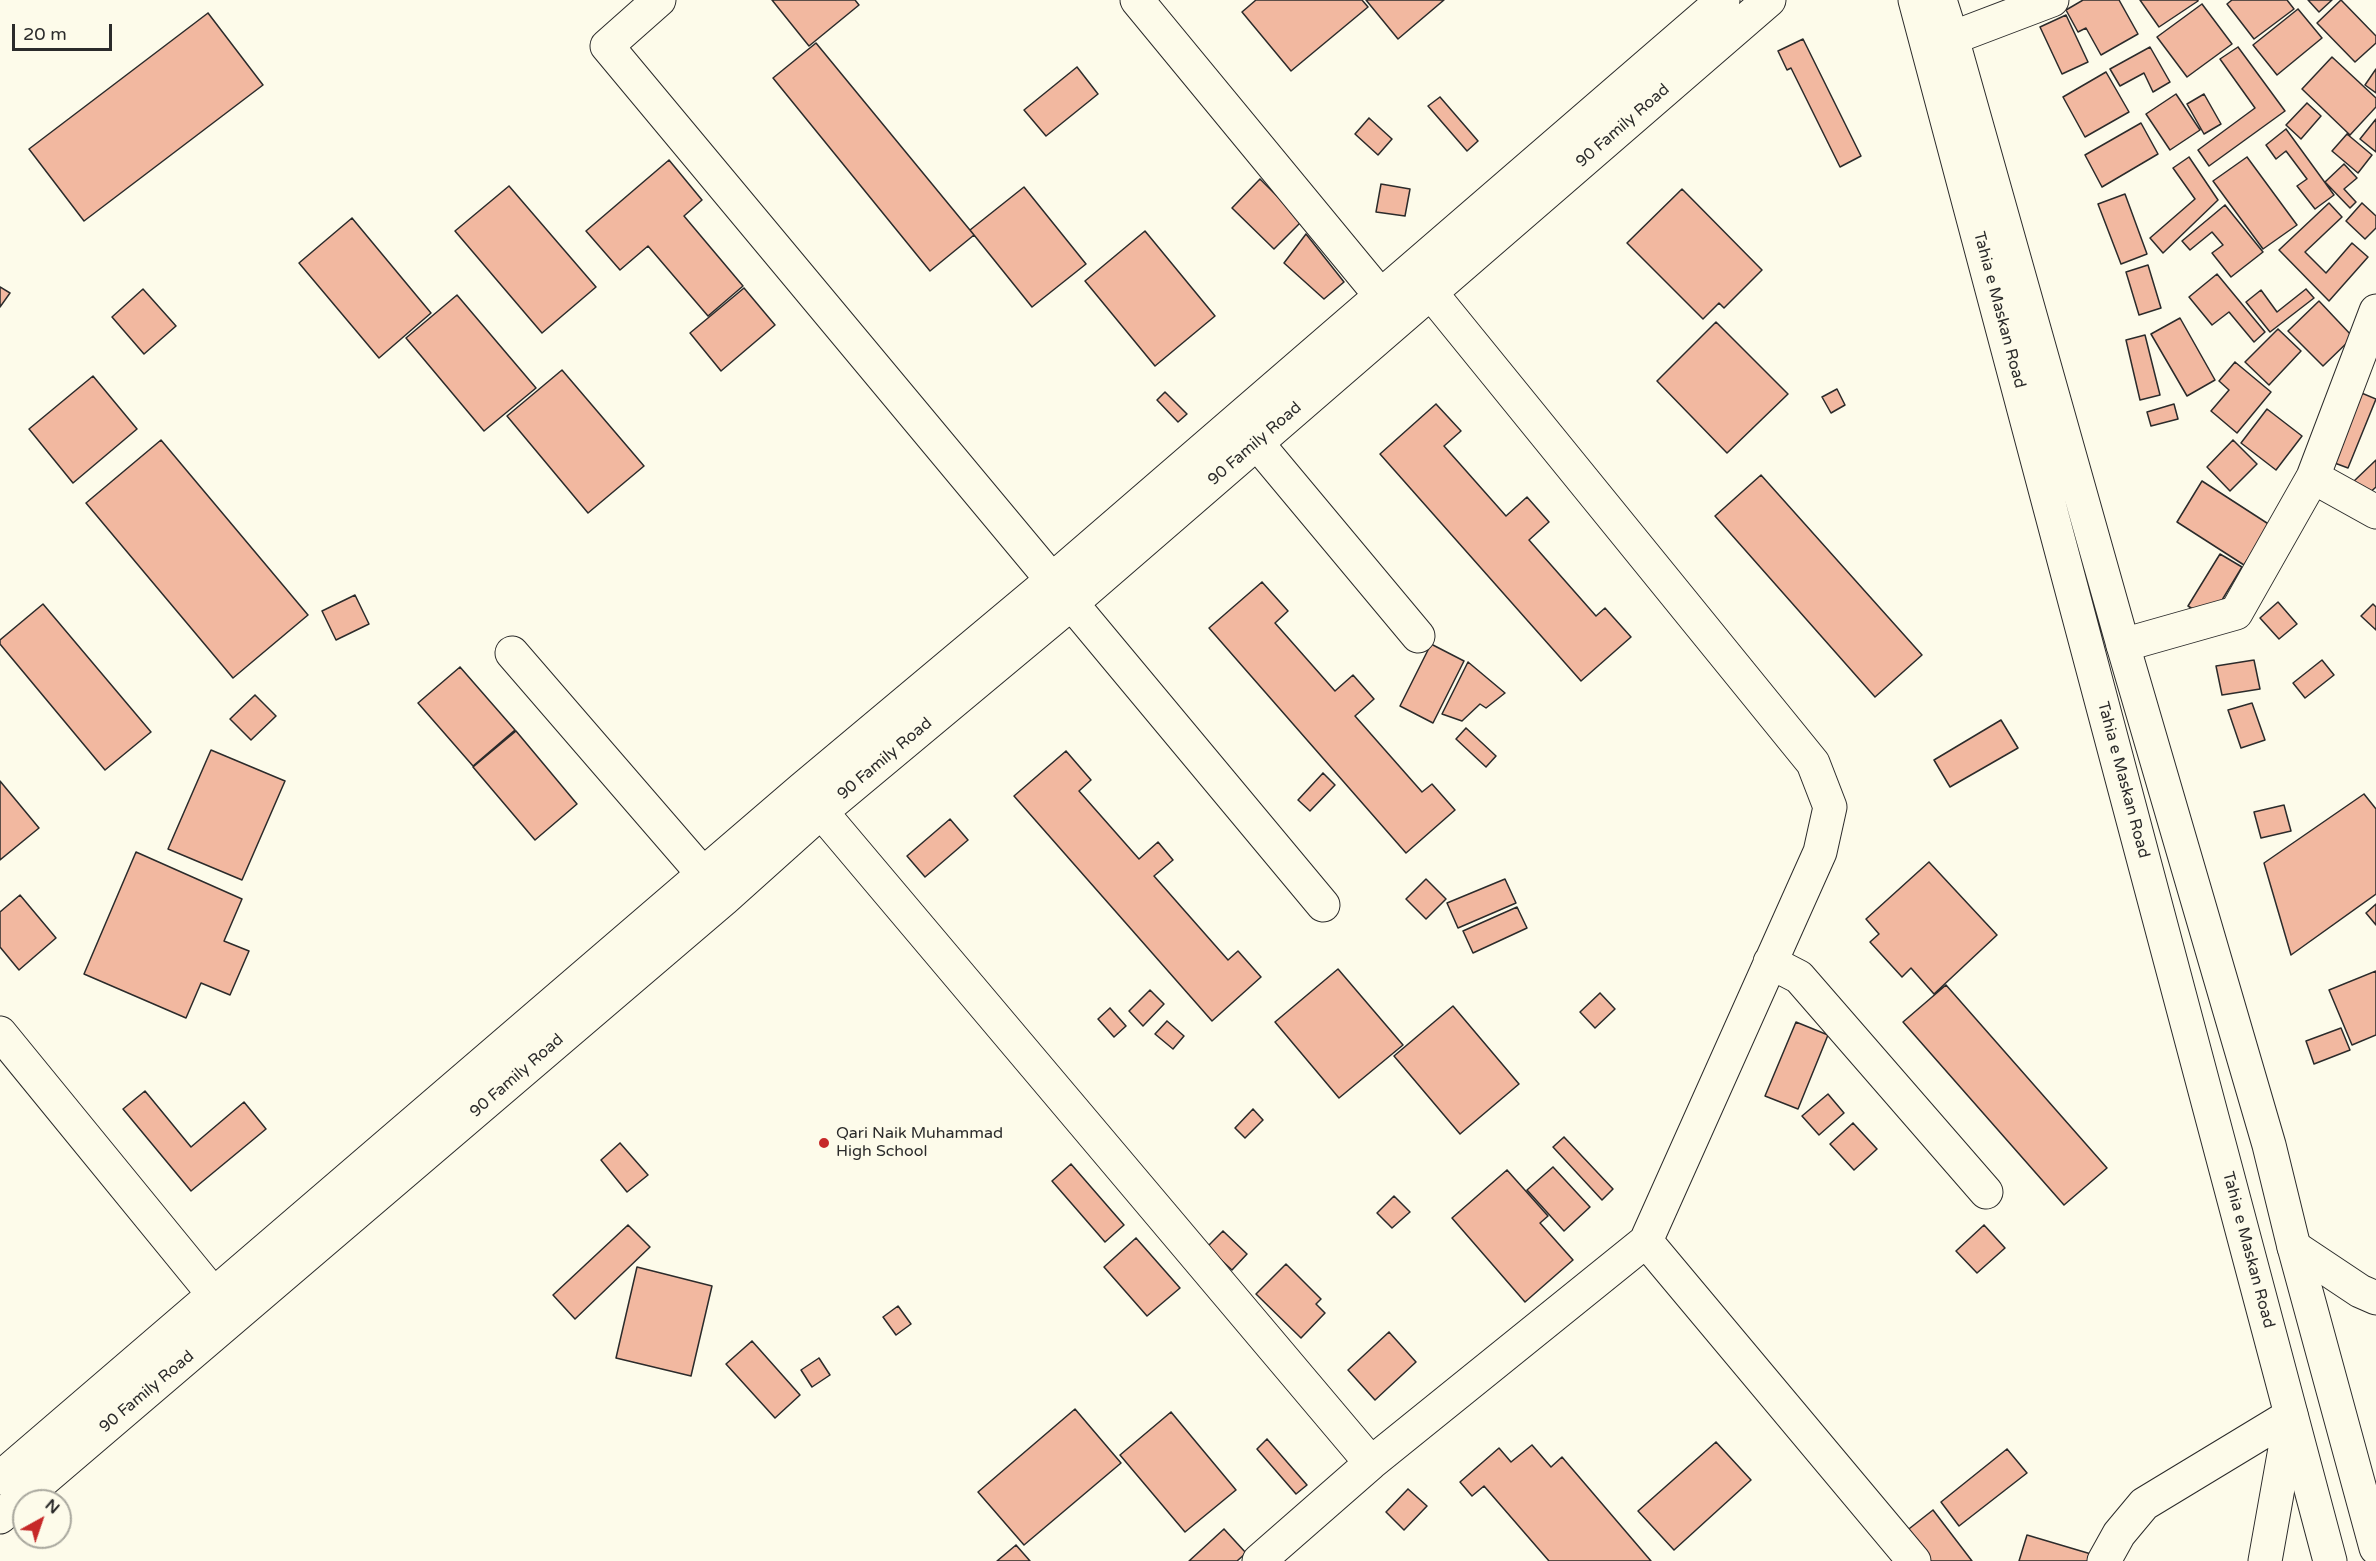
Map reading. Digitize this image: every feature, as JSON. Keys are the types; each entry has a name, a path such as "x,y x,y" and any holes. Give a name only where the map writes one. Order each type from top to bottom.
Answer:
{"main road":[{"path":"659,0 607,45 1323,905"},
{"path":"1137,0 1381,296"},
{"name":"90 Family Road","path":"0,1517 224,1307 704,876 812,801 1063,591 1256,442 1421,281 1723,0"},
{"name":"90 Family Road","path":"1063,591 1381,296 1421,281 1769,0"},
{"name":"Tahia e Maskan Road","path":"1915,0 2330,1561"},
{"name":"Tahia e Maskan Road","path":"1940,0 2123,645 2269,1145 2294,1247 2376,1548"},
{"path":"1952,38 2052,0"},
{"path":"1259,1561 1371,1463 1646,1242 1820,852 1830,807 1814,763 1421,281"},
{"path":"2123,645 2236,613 2313,477 2376,311"},
{"path":"1256,442 1418,636"},
{"path":"2313,477 2376,512"},
{"path":"512,653 704,876"},
{"path":"812,801 1371,1463"},
{"name":"90 Family Road","path":"0,1478 224,1307 724,899 812,801"},
{"path":"1770,962 1799,976 1986,1192"},
{"path":"0,1033 224,1307"},
{"path":"1646,1242 1914,1561"},
{"path":"2294,1247 2360,1291 2376,1298"},
{"path":"2104,1561 2119,1534 2144,1504 2291,1415"},
{"path":"2265,1561 2291,1415"}],"building":[{"path":"772,0 855,0 859,5 809,46"},
{"path":"1256,0 1362,0 1368,7 1291,71 1242,12"},
{"path":"1366,0 1444,0 1398,39"},
{"path":"2083,0 2119,0 2138,34 2101,55 2086,28 2078,32 2066,10"},
{"path":"2140,0 2198,0 2198,1 2159,27"},
{"path":"2232,0 2287,0 2294,9 2254,39 2227,4"},
{"path":"2308,0 2332,0 2319,12"},
{"path":"2341,0 2376,36 2376,43 2355,62 2317,23"},
{"path":"2202,4 2232,44 2187,77 2157,37"},
{"path":"2298,9 2322,38 2277,75 2253,45"},
{"path":"208,13 263,85 84,221 29,149"},
{"path":"2066,15 2088,62 2062,74 2040,27"},
{"path":"1803,39 1861,156 1840,167 1791,68 1787,70 1778,51"},
{"path":"816,43 974,235 930,271 773,78"},
{"path":"2150,47 2170,82 2153,92 2144,73 2120,86 2110,69"},
{"path":"2238,47 2285,111 2209,166 2198,150 2255,108 2220,59"},
{"path":"2332,57 2376,98 2376,107 2350,135 2302,89"},
{"path":"1077,67 1098,94 1046,136 1024,110"},
{"path":"2376,69 2376,93 2365,85"},
{"path":"2106,72 2129,112 2085,137 2063,97"},
{"path":"2176,94 2200,130 2170,150 2146,114"},
{"path":"2204,94 2221,124 2204,134 2187,104"},
{"path":"1440,97 1478,141 1467,151 1428,106"},
{"path":"2307,103 2321,116 2301,139 2286,125"},
{"path":"1369,118 1392,139 1378,155 1355,134"},
{"path":"2376,119 2376,152 2360,139"},
{"path":"2141,123 2158,154 2102,187 2085,155"},
{"path":"2286,129 2334,195 2315,209 2297,186 2307,179 2286,151 2276,159 2266,145"},
{"path":"2347,134 2372,155 2358,173 2332,151"},
{"path":"2189,157 2218,200 2163,253 2150,238 2195,199 2173,168"},
{"path":"2247,157 2297,225 2263,249 2213,181"},
{"path":"669,160 702,200 684,216 743,286 708,316 648,246 620,270 586,231"},
{"path":"2344,164 2357,178 2344,189 2356,202 2350,208 2325,182"},
{"path":"1260,179 1302,221 1274,249 1232,208"},
{"path":"1381,184 1410,189 1405,216 1376,212"},
{"path":"509,186 596,287 542,333 455,231"},
{"path":"1024,187 1086,264 1032,307 970,230"},
{"path":"1682,189 1762,270 1724,308 1719,303 1703,319 1627,243"},
{"path":"2125,194 2147,254 2121,264 2098,204"},
{"path":"2329,203 2342,217 2305,252 2326,273 2352,243 2368,257 2329,301 2279,250"},
{"path":"2362,203 2376,216 2376,228 2365,239 2346,221"},
{"path":"2225,205 2263,252 2231,277 2212,253 2223,245 2212,232 2190,250 2182,241"},
{"path":"352,218 431,313 379,358 299,263"},
{"path":"1145,231 1215,316 1155,366 1085,281"},
{"path":"1306,234 1344,282 1324,299 1284,263"},
{"path":"2148,265 2161,308 2139,315 2126,272"},
{"path":"2217,274 2265,332 2254,342 2229,312 2212,325 2189,297"},
{"path":"0,287 10,293 0,307"},
{"path":"744,288 775,325 721,371 690,333"},
{"path":"143,289 176,326 144,354 112,317"},
{"path":"2306,289 2314,298 2270,332 2246,302 2261,290 2277,312"},
{"path":"457,295 536,388 484,431 406,338"},
{"path":"2319,301 2353,337 2323,366 2288,331"},
{"path":"2180,318 2215,380 2187,396 2151,334"},
{"path":"1716,322 1788,394 1727,453 1657,381"},
{"path":"2278,329 2301,351 2269,385 2245,362"},
{"path":"2145,335 2160,395 2140,400 2126,340"},
{"path":"2235,362 2271,392 2237,433 2211,411 2229,390 2219,381"},
{"path":"562,370 644,466 588,513 507,416"},
{"path":"93,376 137,429 73,483 29,429"},
{"path":"1837,389 1845,405 1831,413 1822,397"},
{"path":"2352,389 2376,399 2348,468 2324,459"},
{"path":"1165,392 1187,414 1178,422 1157,400"},
{"path":"1436,404 1461,431 1444,446 1506,516 1527,497 1549,522 1529,540 1596,616 1605,608 1631,637 1581,681 1380,454"},
{"path":"2174,404 2178,419 2151,426 2147,412"},
{"path":"2267,409 2302,436 2276,470 2241,443"},
{"path":"161,440 308,615 233,678 86,503"},
{"path":"2233,440 2257,464 2230,491 2207,467"},
{"path":"2376,460 2376,487 2366,496 2353,482"},
{"path":"1761,475 1922,655 1875,697 1715,516"},
{"path":"2202,481 2270,525 2244,565 2177,522"},
{"path":"2220,554 2242,567 2210,620 2188,606"},
{"path":"1262,582 1288,611 1275,623 1335,691 1353,675 1374,699 1355,716 1422,792 1432,784 1455,810 1406,853 1209,628"},
{"path":"355,595 369,624 336,640 322,611"},
{"path":"2278,602 2297,624 2279,639 2260,618"},
{"path":"43,604 151,732 105,770 0,644 0,640"},
{"path":"2373,604 2376,607 2376,630 2361,616"},
{"path":"1431,644 1464,661 1433,723 1400,706"},
{"path":"2254,660 2260,689 2222,695 2216,666"},
{"path":"2322,660 2334,675 2305,698 2293,683"},
{"path":"1468,662 1505,693 1486,708 1480,704 1462,721 1442,714"},
{"path":"460,667 515,730 473,766 418,703"},
{"path":"255,695 276,716 251,740 230,719"},
{"path":"2252,703 2265,740 2241,748 2228,710"},
{"path":"2001,720 2018,748 1950,787 1934,760"},
{"path":"1466,728 1496,756 1486,767 1456,739"},
{"path":"516,731 577,804 535,840 473,767"},
{"path":"211,750 285,781 242,880 168,849"},
{"path":"1066,751 1091,780 1079,791 1139,859 1158,842 1173,860 1154,876 1228,960 1238,951 1261,977 1212,1021 1014,796"},
{"path":"1323,773 1335,785 1310,811 1298,800"},
{"path":"0,781 39,828 0,860"},
{"path":"2364,794 2376,809 2376,894 2291,955 2264,863"},
{"path":"2284,805 2291,831 2261,838 2254,812"},
{"path":"950,819 968,840 925,877 907,856"},
{"path":"136,852 242,899 224,941 249,951 230,995 201,983 186,1018 84,974"},
{"path":"1929,862 1997,935 1934,994 1911,968 1902,977 1870,942 1879,934 1866,919"},
{"path":"1426,879 1446,899 1426,919 1406,899"},
{"path":"1505,879 1516,903 1458,928 1447,903"},
{"path":"20,895 56,938 19,970 0,947 0,912"},
{"path":"2376,904 2376,925 2366,913"},
{"path":"1517,907 1527,928 1473,953 1463,931"},
{"path":"1338,969 1403,1045 1339,1098 1275,1022"},
{"path":"2376,971 2376,1035 2352,1045 2329,990"},
{"path":"1946,985 2107,1168 2064,1205 1903,1022"},
{"path":"1150,990 1164,1004 1143,1026 1129,1011"},
{"path":"1600,993 1615,1009 1595,1028 1580,1012"},
{"path":"1453,1006 1519,1084 1460,1134 1394,1056"},
{"path":"1110,1008 1126,1026 1114,1037 1098,1019"},
{"path":"1167,1021 1184,1036 1173,1049 1155,1034"},
{"path":"1796,1022 1828,1035 1798,1109 1765,1096"},
{"path":"2341,1028 2350,1050 2314,1064 2306,1041"},
{"path":"145,1091 191,1147 244,1102 266,1129 191,1191 123,1109"},
{"path":"1828,1094 1844,1113 1819,1135 1802,1116"},
{"path":"1253,1109 1263,1120 1245,1138 1235,1128"},
{"path":"1853,1123 1877,1149 1854,1170 1830,1144"},
{"path":"1564,1137 1613,1189 1602,1200 1553,1147"},
{"path":"620,1143 648,1175 627,1192 601,1160"},
{"path":"1071,1164 1124,1225 1105,1242 1052,1181"},
{"path":"1553,1167 1590,1207 1564,1231 1527,1190"},
{"path":"1507,1170 1548,1216 1540,1223 1573,1260 1525,1302 1452,1218"},
{"path":"1394,1196 1410,1212 1392,1228 1377,1213"},
{"path":"628,1225 650,1247 575,1319 553,1295"},
{"path":"1984,1225 2005,1248 1977,1273 1956,1251"},
{"path":"1223,1231 1247,1254 1232,1270 1207,1247"},
{"path":"1136,1238 1180,1288 1147,1316 1104,1267"},
{"path":"1286,1264 1321,1299 1316,1304 1325,1313 1301,1338 1256,1294"},
{"path":"637,1267 712,1286 691,1376 616,1358"},
{"path":"898,1306 911,1324 896,1335 883,1317"},
{"path":"1389,1332 1416,1362 1375,1400 1348,1370"},
{"path":"752,1341 800,1395 775,1418 726,1364"},
{"path":"819,1358 830,1375 812,1387 801,1370"},
{"path":"1075,1409 1121,1463 1024,1545 978,1492"},
{"path":"1171,1412 1236,1490 1185,1532 1120,1455"},
{"path":"1267,1439 1307,1485 1296,1494 1257,1449"},
{"path":"1716,1442 1751,1480 1674,1550 1638,1511"},
{"path":"1532,1445 1551,1467 1562,1457 1651,1561 1549,1561 1484,1486 1472,1496 1460,1482 1499,1448 1511,1462"},
{"path":"2007,1449 2027,1473 1959,1526 1941,1502"},
{"path":"1408,1489 1427,1506 1404,1530 1386,1512"},
{"path":"1933,1510 1972,1561 1928,1561 1905,1532"},
{"path":"1224,1529 1246,1553 1237,1561 1189,1561"},
{"path":"2027,1535 2091,1554 2089,1561 2019,1561"},
{"path":"1016,1545 1030,1561 997,1561"}],"place":[{"name":"Qari Naik Muhammad High School","path":"824,1143"}]}
